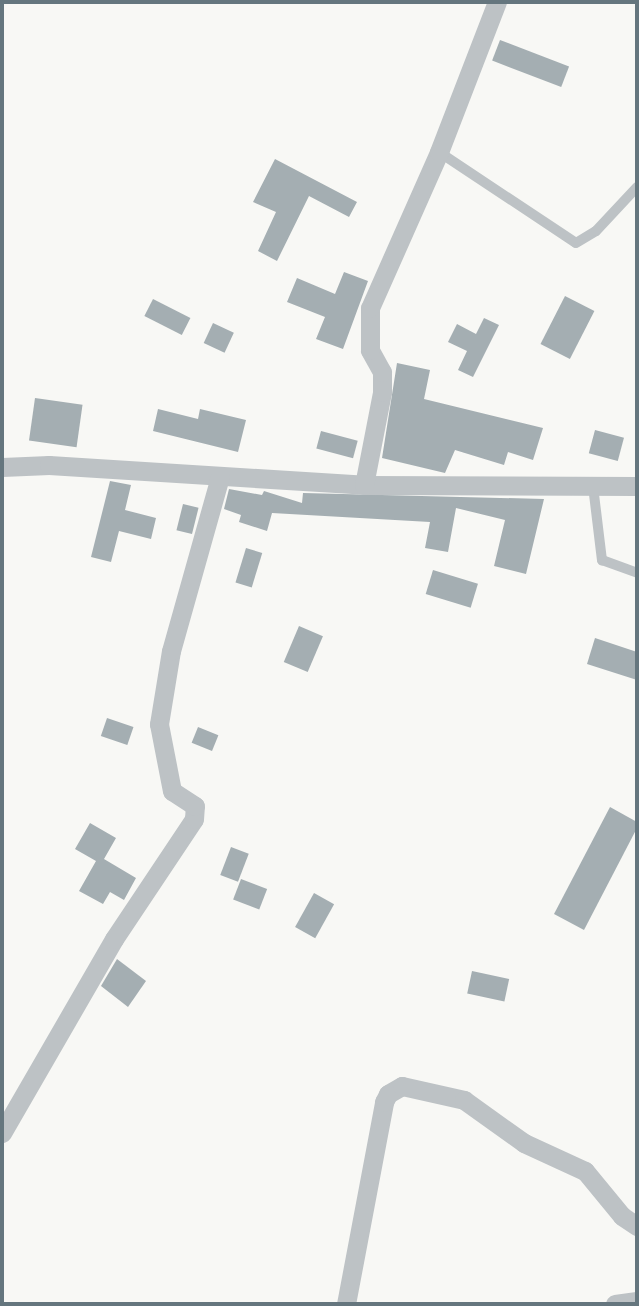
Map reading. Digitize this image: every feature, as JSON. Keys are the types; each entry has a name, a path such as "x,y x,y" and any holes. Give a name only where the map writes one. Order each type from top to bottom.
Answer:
{"street":[{"path":"364,485 382,392 382,372 370,350 370,308 439,152 497,2"},
{"path":"2,467 49,465 364,485 637,486"},
{"path":"2,1133 114,939 194,819 195,806 172,791 159,724 171,651 220,477"},
{"path":"346,1304 384,1102 388,1094 402,1086 464,1100 524,1143 585,1171 622,1216 637,1226"},
{"path":"615,1304 637,1301"}],"lane":[{"path":"439,152 576,243 596,232 637,187"},
{"path":"593,486 602,560 637,573"}],"building":[{"path":"500,40 569,67 561,87 492,61"},
{"path":"275,159 357,202 349,217 309,196 277,261 258,251 276,212 253,202"},
{"path":"344,272 368,281 343,349 316,339 325,317 287,302 297,278 335,294"},
{"path":"565,296 594,311 570,359 540,344"},
{"path":"153,299 190,318 182,335 144,316"},
{"path":"484,318 499,325 473,377 458,370 467,351 448,342 457,324 476,334"},
{"path":"213,323 234,333 225,353 204,343"},
{"path":"397,363 430,370 424,399 543,428 533,460 508,452 504,465 455,450 445,473 382,458"},
{"path":"35,398 83,405 77,447 29,441"},
{"path":"158,409 198,419 200,409 246,420 238,452 153,431"},
{"path":"595,430 624,438 618,461 589,453"},
{"path":"321,431 358,441 353,458 316,448"},
{"path":"110,481 131,485 125,510 156,518 151,539 119,531 111,562 91,557"},
{"path":"229,489 262,495 264,491 302,503 303,493 544,499 526,574 494,566 505,520 456,508 448,552 425,548 430,522 272,513 267,531 239,522 241,515 224,509"},
{"path":"183,504 199,508 192,534 176,530"},
{"path":"246,548 262,553 252,587 235,582"},
{"path":"433,570 478,584 471,608 426,594"},
{"path":"299,626 323,636 308,672 284,662"},
{"path":"595,638 637,652 637,680 587,664"},
{"path":"107,718 133,727 127,745 101,736"},
{"path":"198,727 218,735 212,751 192,743"},
{"path":"610,807 637,822 637,828 584,930 554,914"},
{"path":"90,823 116,838 104,859 136,878 124,900 110,892 103,904 79,891 96,861 75,849"},
{"path":"231,847 249,854 238,882 220,875"},
{"path":"241,879 267,889 259,910 233,900"},
{"path":"314,893 334,904 315,938 295,927"},
{"path":"117,959 146,981 128,1007 101,986"},
{"path":"472,971 509,979 504,1001 467,993"}]}
